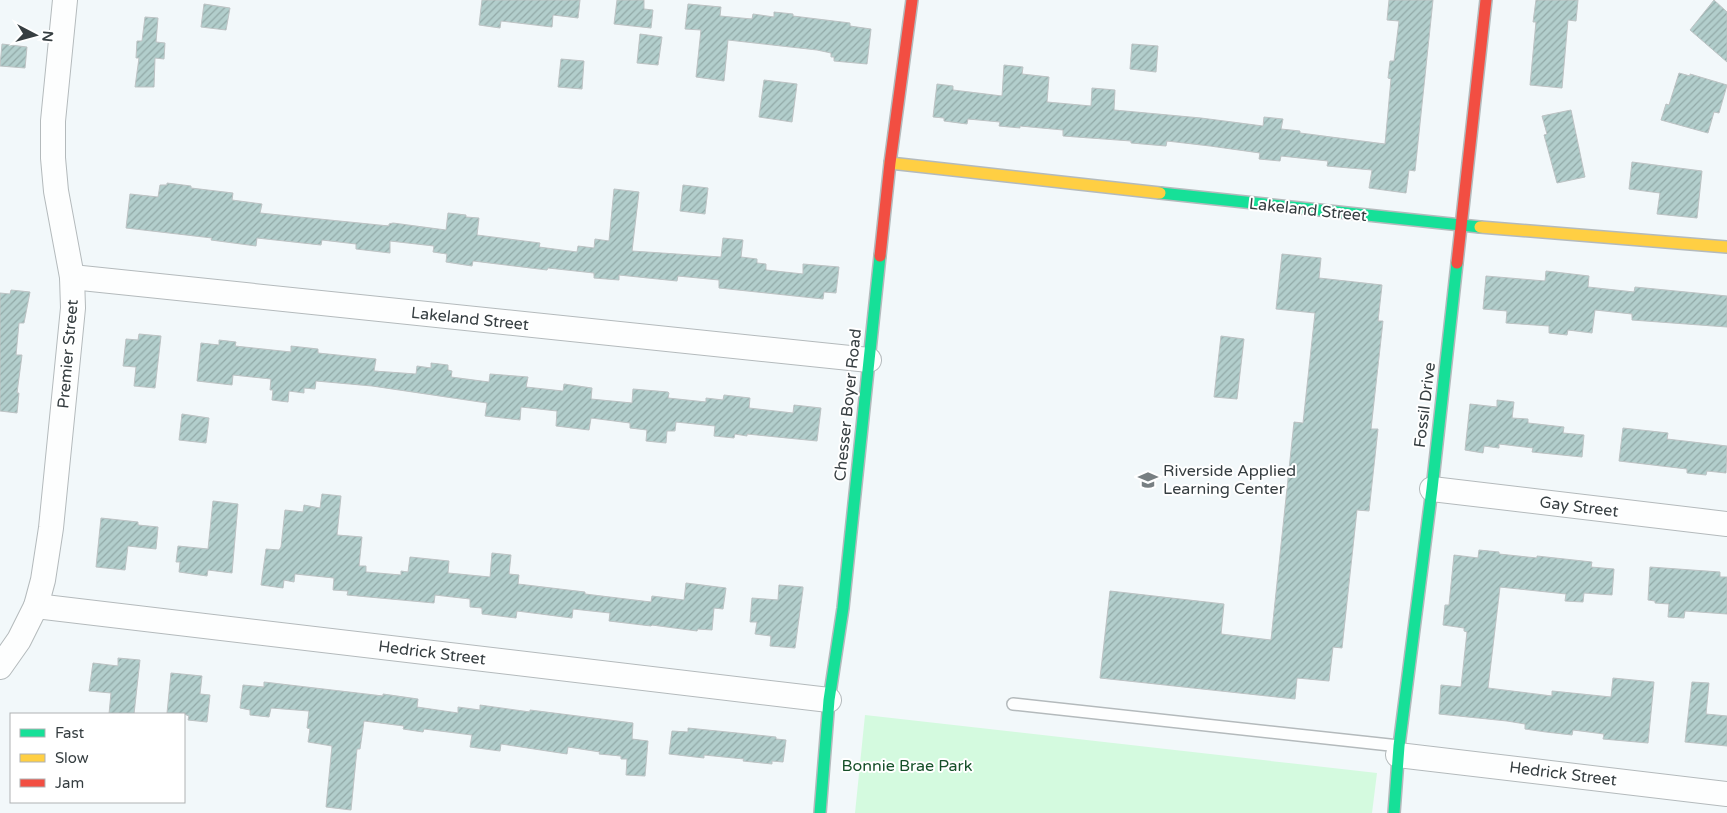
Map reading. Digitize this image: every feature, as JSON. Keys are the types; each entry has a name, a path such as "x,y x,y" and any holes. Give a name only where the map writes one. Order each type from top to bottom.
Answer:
{"street":[{"name":"Premier Street","path":"0,667 18,640 36,606 46,563 73,308 72,277 56,190 53,158 53,121 65,0"},
{"name":"Chesser Boyer Road","path":"820,813 828,700 843,608 890,164 912,0"},
{"name":"Fossil Drive","path":"1394,813 1399,751 1432,490 1486,0"},
{"name":"Lakeland Street","path":"890,164 1462,226 1727,247"},
{"name":"Lakeland Street","path":"72,277 869,360"},
{"name":"Gay Street","path":"1432,490 1727,524"},
{"name":"Hedrick Street","path":"36,606 828,700"},
{"name":"Hedrick Street","path":"1399,751 1727,794"}],"lane":[{"path":"1013,704 1399,751"}],"green space":[{"name":"Bonnie Brae Park","path":"865,715 1377,773 1372,813 855,813"}],"building":[{"path":"482,0 580,0 578,18 553,15 552,27 501,21 500,28 479,25"},
{"path":"617,0 644,0 644,9 653,10 651,28 614,24"},
{"path":"1389,0 1433,0 1415,171 1409,170 1406,193 1369,188 1372,170 1327,166 1328,161 1281,156 1280,161 1259,159 1260,153 1210,146 1167,141 1166,146 1131,143 1131,141 1063,136 1063,130 999,126 1000,122 968,119 967,124 944,121 944,118 933,117 937,84 953,86 953,90 1002,96 1004,65 1023,67 1022,74 1049,77 1047,102 1091,106 1092,88 1115,90 1114,110 1263,126 1264,117 1283,119 1281,129 1385,144 1391,79 1388,78 1390,61 1394,61 1399,21 1387,20"},
{"path":"1536,0 1578,0 1576,21 1568,20 1562,88 1530,85 1536,22 1533,22"},
{"path":"1714,0 1727,12 1727,62 1690,30"},
{"path":"204,4 230,8 226,30 201,27"},
{"path":"688,4 721,7 720,16 752,19 753,14 774,17 774,12 850,23 850,26 871,29 867,64 834,61 831,53 817,50 728,40 724,81 696,77 701,30 685,29"},
{"path":"145,17 158,18 156,42 165,43 164,59 155,58 154,87 135,87 139,58 136,58 137,41 142,41"},
{"path":"640,34 662,37 658,65 637,63"},
{"path":"2,44 27,47 25,68 0,66"},
{"path":"1132,44 1158,46 1156,72 1130,69"},
{"path":"561,59 584,61 582,89 558,87"},
{"path":"1679,73 1690,76 1690,74 1727,85 1719,113 1714,112 1708,133 1661,120 1666,104 1669,105"},
{"path":"764,80 797,84 792,122 759,117"},
{"path":"1571,110 1585,177 1557,183 1544,135 1547,134 1542,116"},
{"path":"1632,162 1702,171 1697,218 1657,214 1660,193 1629,189"},
{"path":"167,183 233,193 232,200 262,204 260,213 389,226 389,224 393,223 446,230 448,213 466,215 466,217 479,218 477,235 540,243 539,247 577,252 578,246 594,248 595,239 609,241 614,189 639,192 632,251 721,257 723,238 743,240 741,257 757,259 757,263 766,264 766,270 803,274 803,264 839,267 836,293 824,292 823,299 719,288 719,280 678,276 677,281 619,275 619,280 594,278 594,273 548,268 547,270 473,261 472,266 446,262 447,254 433,252 434,246 390,241 390,253 356,249 356,244 322,240 321,245 257,238 256,246 211,240 212,238 126,228 130,194 158,197 160,185 167,185"},
{"path":"683,185 708,188 705,214 680,211"},
{"path":"1282,254 1321,258 1319,278 1382,285 1378,321 1383,321 1371,429 1378,429 1369,511 1357,510 1342,648 1333,647 1329,681 1297,678 1295,699 1100,678 1110,591 1224,604 1221,634 1271,640 1294,422 1303,423 1315,313 1276,309"},
{"path":"1546,271 1589,276 1588,287 1634,292 1635,287 1727,296 1727,327 1632,320 1632,314 1595,310 1592,333 1568,330 1567,335 1549,333 1549,326 1506,323 1507,311 1483,309 1486,276 1545,281"},
{"path":"11,290 30,292 24,323 19,323 16,355 22,355 17,393 19,393 17,413 0,411 0,293 10,294"},
{"path":"139,334 161,336 155,388 134,386 136,367 123,366 126,339 138,340"},
{"path":"1221,336 1244,339 1237,399 1214,397"},
{"path":"219,340 236,342 235,346 291,352 291,346 318,349 318,353 376,359 374,371 416,374 417,366 431,368 431,363 448,365 448,370 452,371 451,377 489,382 490,374 528,377 526,387 563,391 564,384 592,388 591,399 632,403 633,389 668,392 668,398 706,402 706,398 723,400 724,395 750,398 749,408 793,413 794,405 821,408 817,441 747,434 747,436 735,434 734,438 714,436 715,426 676,422 675,431 667,431 666,443 646,441 647,430 630,428 630,423 591,418 589,430 556,426 557,411 521,407 520,420 485,416 487,403 372,386 316,381 315,389 304,388 304,393 289,391 288,402 272,400 273,390 270,390 271,379 233,375 232,385 197,381 201,343 219,345"},
{"path":"1497,400 1514,402 1512,418 1528,419 1528,423 1564,427 1563,433 1584,435 1582,457 1532,452 1533,448 1499,444 1499,448 1484,446 1483,453 1465,450 1470,404 1497,407"},
{"path":"182,414 209,418 206,443 179,440"},
{"path":"1623,428 1668,433 1667,439 1727,446 1726,473 1707,471 1706,475 1687,473 1687,469 1619,461"},
{"path":"322,494 341,496 337,535 362,537 359,566 366,566 366,572 401,575 401,571 408,572 410,557 449,561 448,573 490,577 492,553 511,555 509,574 519,575 518,584 651,602 652,596 684,600 686,583 726,588 723,609 714,608 712,630 698,629 697,631 609,621 610,613 573,609 572,618 517,611 516,618 482,614 482,608 470,607 470,599 435,595 434,603 347,595 348,591 333,590 334,578 295,574 294,582 284,580 283,588 261,585 266,549 279,550 281,547 285,510 303,512 304,505 320,508"},
{"path":"213,501 238,504 232,573 208,570 207,576 179,572 180,562 176,562 178,546 208,549"},
{"path":"101,518 138,522 138,525 158,527 156,549 128,546 125,570 96,567"},
{"path":"1479,550 1499,552 1499,554 1592,562 1591,567 1614,569 1612,595 1584,593 1583,602 1565,601 1566,594 1500,587 1488,688 1552,696 1552,691 1611,697 1613,678 1654,682 1648,743 1603,739 1604,734 1573,730 1572,735 1546,732 1525,729 1525,724 1439,714 1441,685 1461,687 1467,632 1464,631 1464,628 1443,625 1445,605 1449,605 1454,555 1478,558"},
{"path":"1650,567 1720,572 1720,577 1727,577 1727,614 1685,611 1684,618 1668,617 1669,604 1655,603 1655,601 1648,600"},
{"path":"779,585 803,587 795,648 770,646 771,636 755,634 757,622 750,622 752,598 778,600"},
{"path":"118,658 140,660 134,713 109,713 111,693 89,691 93,663 118,666"},
{"path":"171,673 202,676 200,694 210,695 207,722 188,720 189,716 185,713 167,713"},
{"path":"264,682 418,699 417,707 458,713 458,707 480,710 480,705 633,723 632,739 648,741 645,776 626,775 627,759 621,759 621,756 599,754 600,752 568,747 567,754 501,744 500,751 470,747 472,735 424,729 423,732 403,729 404,726 364,721 360,749 357,749 351,810 326,807 332,746 308,742 310,729 307,728 309,711 271,708 269,717 250,715 250,710 240,708 243,685 264,687"},
{"path":"1692,682 1709,683 1706,714 1727,716 1727,746 1685,742"},
{"path":"688,728 776,737 776,739 786,740 783,762 772,761 772,764 704,755 704,758 669,754 672,731 688,732"}],"traffic: fast":[{"path":"1160,193 1480,227"},
{"path":"820,813 829,700 843,608 880,256"},
{"path":"1394,813 1399,746 1432,489 1457,263"}],"traffic: slow":[{"path":"890,163 1160,193"},
{"path":"1480,227 1727,247"}],"traffic: jam":[{"path":"880,256 890,163 912,0"},
{"path":"1457,263 1486,0"}],"place":[{"name":"Riverside Applied Learning Center","path":"1148,480"}]}
